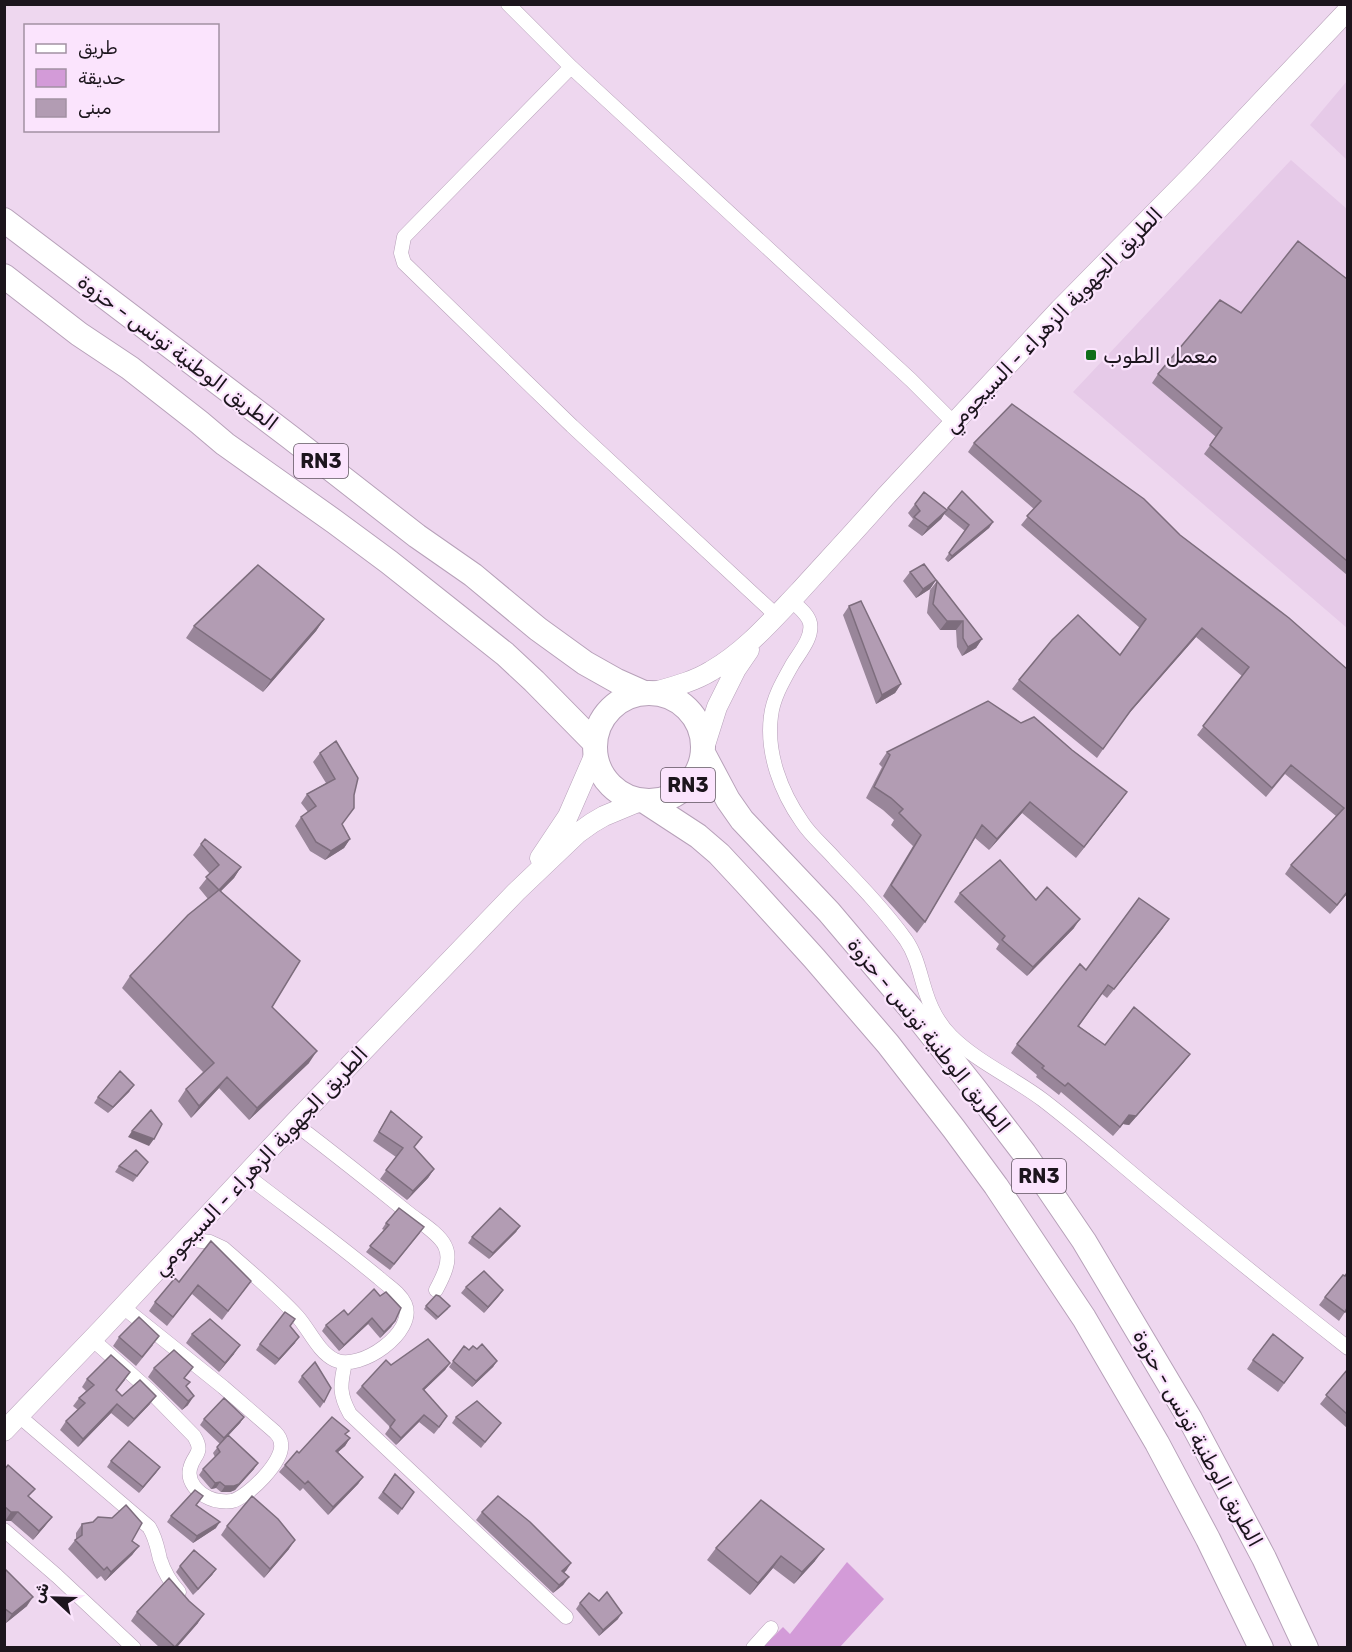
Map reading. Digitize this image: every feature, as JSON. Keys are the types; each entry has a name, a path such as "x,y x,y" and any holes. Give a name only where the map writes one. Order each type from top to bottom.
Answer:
{"highway":[{"name":"الطريق الوطنية تونس - حزوة","path":"4,220 417,536 473,575 537,629 585,663 616,681 648,693"},
{"name":"الطريق الوطنية تونس - حزوة","path":"4,276 79,334 130,368 225,444 371,549 505,654 534,681 595,748"},
{"path":"595,748 600,724 610,709 626,698 648,693"},
{"name":"RN3","path":"595,748 600,771 610,785 624,796 643,802 662,800 677,794 690,783 699,769 704,751 698,724 683,704 668,696 648,693"},
{"name":"الطريق الوطنية تونس - حزوة","path":"704,751 728,800 742,820 829,912 912,1010 1018,1145 1084,1241 1190,1419 1264,1558 1306,1647"},
{"name":"الطريق الوطنية تونس - حزوة","path":"643,802 698,836 746,883 888,1044 996,1186 1084,1318 1157,1443 1261,1647"}],"main road":[{"name":"الطريق الجهوية الزهراء - السيجومي","path":"648,693 682,685 711,671 737,654 777,616 1060,309 1192,175 1347,10"},
{"name":"الطريق الجهوية الزهراء - السيجومي","path":"704,751 717,707 736,669 760,632"},
{"name":"الطريق الجهوية الزهراء - السيجومي","path":"516,892 568,816 595,748"},
{"name":"الطريق الجهوية الزهراء - السيجومي","path":"4,1431 294,1123 516,892 578,833 592,823 604,816 643,802"}],"street":[{"path":"508,4 571,67 902,372 954,423"},
{"path":"571,67 404,237 401,253 404,263 572,426 777,616"},
{"path":"791,600 807,616 810,630 808,639 785,677 771,715 770,735 781,784 791,806 805,826 865,890 907,942 916,958 930,1006 939,1021 969,1051 1043,1100 1204,1234 1347,1348"},
{"path":"294,1123 439,1238 447,1252 447,1262 436,1290"},
{"path":"186,1239 210,1242 223,1248 296,1315 323,1350 334,1360 345,1363 359,1360 381,1349 393,1339 402,1328 408,1314 400,1295 246,1175"},
{"path":"92,1339 149,1390 199,1443 199,1454 189,1470 197,1490 209,1498 231,1501 244,1494 261,1479 279,1457 282,1446 275,1431 123,1307"},
{"path":"345,1363 340,1384 342,1400 350,1414 566,1617"},
{"path":"19,1416 149,1527 155,1536 160,1560 171,1583 189,1604"},
{"path":"4,1530 134,1647"},
{"path":"753,1647 771,1628"}],"shaded area":[{"path":"1347,81 1347,160 1310,125"},
{"path":"1291,160 1347,209 1347,628 1073,392"}],"green space":[{"path":"847,1562 884,1599 840,1647 763,1647 783,1627 790,1634"}],"building":[{"path":"1298,241 1347,279 1347,561 1210,445 1222,428 1158,374 1220,300 1241,313"},
{"path":"1012,404 1144,499 1180,535 1289,618 1347,669 1347,892 1337,905 1291,865 1344,808 1291,765 1272,788 1203,726 1249,667 1202,628 1131,710 1103,749 1019,680 1052,640 1078,615 1120,655 1146,619 1027,516 1041,501 974,443"},
{"path":"962,491 993,522 952,556 949,553 969,525 948,508"},
{"path":"924,492 947,510 928,527 914,517 920,511 915,504"},
{"path":"924,564 936,580 923,589 910,572"},
{"path":"258,565 324,619 271,680 194,626"},
{"path":"937,581 982,639 968,647 963,638 963,621 947,621 933,604"},
{"path":"861,601 901,684 882,695 849,606"},
{"path":"988,701 1021,723 1034,717 1072,750 1127,792 1084,847 1030,802 997,839 982,825 925,922 891,885 921,835 899,813 903,809 874,787 890,755 887,752"},
{"path":"336,741 358,778 354,808 342,824 350,839 331,851 316,842 301,817 316,806 307,794 335,779 320,753"},
{"path":"205,839 241,867 219,890 206,877 219,865 201,844"},
{"path":"1000,860 1036,900 1047,887 1080,919 1033,967 1002,940 1005,936 960,893"},
{"path":"219,890 300,961 272,1007 317,1051 257,1108 227,1077 199,1106 186,1089 214,1063 130,976 188,915"},
{"path":"1139,898 1169,919 1114,989 1108,985 1078,1026 1105,1045 1134,1007 1190,1054 1136,1116 1129,1115 1120,1127 1068,1083 1065,1086 1042,1068 1044,1066 1017,1044 1080,964 1086,970"},
{"path":"120,1071 134,1085 113,1107 98,1097"},
{"path":"151,1110 162,1124 154,1139 132,1131"},
{"path":"391,1111 422,1137 414,1147 434,1169 413,1191 386,1170 403,1148 379,1132"},
{"path":"136,1150 148,1162 137,1176 119,1166"},
{"path":"399,1208 424,1227 394,1264 370,1246 389,1225 386,1223"},
{"path":"500,1208 520,1226 493,1253 472,1237"},
{"path":"211,1241 251,1281 228,1311 198,1285 173,1317 155,1302 175,1278 179,1282"},
{"path":"484,1271 503,1290 488,1307 466,1287"},
{"path":"1347,1273 1347,1308 1345,1312 1325,1297"},
{"path":"374,1289 380,1296 386,1292 401,1308 395,1321 384,1332 372,1318 344,1345 326,1325 344,1310 348,1315"},
{"path":"436,1295 450,1306 438,1317 426,1306"},
{"path":"285,1312 295,1319 290,1326 299,1337 279,1359 260,1344"},
{"path":"139,1317 159,1336 142,1357 119,1337"},
{"path":"210,1319 240,1345 225,1363 192,1334"},
{"path":"1273,1334 1303,1358 1284,1383 1253,1360"},
{"path":"428,1339 450,1363 423,1389 447,1416 439,1427 424,1415 401,1438 390,1427 395,1420 362,1386 386,1360 391,1365"},
{"path":"482,1344 497,1361 476,1381 453,1361 464,1346 469,1350 473,1346 477,1349"},
{"path":"174,1350 193,1367 184,1378 190,1382 186,1386 194,1396 188,1401 154,1368"},
{"path":"111,1355 130,1372 116,1390 122,1396 140,1380 156,1396 134,1419 117,1404 83,1439 66,1421 85,1403 79,1398 94,1385 87,1379"},
{"path":"315,1362 331,1388 324,1402 302,1376"},
{"path":"1347,1370 1347,1414 1326,1395"},
{"path":"224,1398 244,1417 224,1438 204,1419"},
{"path":"477,1401 501,1423 485,1442 456,1417"},
{"path":"332,1417 349,1431 345,1434 350,1438 336,1451 363,1477 333,1507 308,1481 305,1484 285,1465"},
{"path":"228,1435 258,1463 239,1484 234,1486 215,1483 203,1469 220,1452 217,1447"},
{"path":"129,1441 160,1467 143,1487 111,1461"},
{"path":"8,1465 35,1489 28,1496 52,1517 39,1531 18,1512 11,1512 4,1506 4,1470"},
{"path":"395,1474 414,1492 402,1509 383,1492"},
{"path":"195,1490 203,1496 196,1505 220,1522 197,1536 171,1516"},
{"path":"252,1496 278,1519 295,1540 270,1569 227,1526"},
{"path":"498,1496 530,1522 571,1563 562,1571 569,1577 559,1585 482,1512"},
{"path":"761,1500 824,1549 802,1572 781,1556 758,1583 716,1548"},
{"path":"126,1505 142,1523 132,1541 139,1546 111,1572 107,1567 104,1570 75,1540 82,1535 82,1524 93,1522 98,1517 112,1518"},
{"path":"194,1550 216,1569 198,1589 180,1566"},
{"path":"4,1568 33,1597 12,1614 4,1608"},
{"path":"169,1578 204,1614 175,1647 137,1612"},
{"path":"607,1592 622,1613 603,1630 580,1603 589,1593 599,1601"}],"place":[{"name":"معمل الطوب","path":"1091,355"}]}
